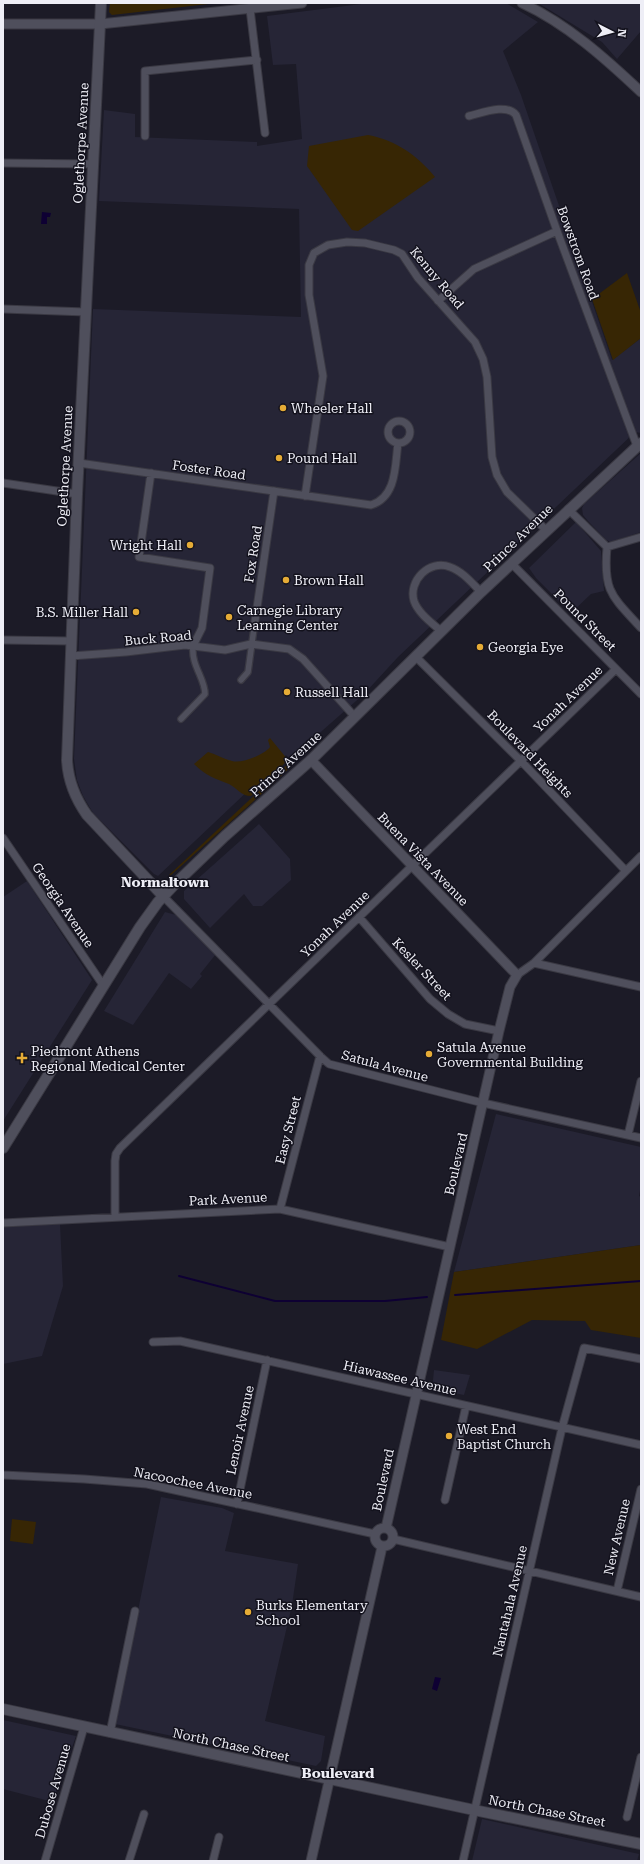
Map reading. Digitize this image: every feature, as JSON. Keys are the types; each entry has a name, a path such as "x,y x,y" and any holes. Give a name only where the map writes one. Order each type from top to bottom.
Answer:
{"main road":[{"name":"Oglethorpe Avenue","path":"101,3 78,463 67,760 71,787 80,806 87,816 163,896"},
{"name":"Prince Avenue","path":"3,1148 103,985 140,927 163,896 225,836 311,760 511,563 639,444"},
{"name":"North Chase Street","path":"3,1709 474,1810 637,1843"}],"street":[{"path":"3,24 100,24 302,3"},
{"path":"522,3 558,22 614,67 641,92"},
{"path":"250,9 265,133"},
{"path":"145,136 145,71 257,60"},
{"name":"Bowstrom Road","path":"469,116 504,109 511,110 516,115 557,231 639,444"},
{"path":"3,163 93,164"},
{"path":"438,301 474,269 557,231"},
{"name":"Kenny Road","path":"305,496 323,376 309,295 308,271 312,256 318,250 328,245 346,242 373,244 394,250 405,257 418,278 470,334 480,350 487,376 492,457 501,484 507,492 546,530"},
{"path":"3,309 86,312"},
{"name":"Foster Road","path":"78,463 365,505 381,501 391,487 398,443"},
{"path":"151,473 139,557 210,568 202,628 192,646 194,665 205,688 205,694 181,719"},
{"path":"3,483 77,494"},
{"name":"Fox Road","path":"241,680 248,672 274,491"},
{"path":"568,509 607,547 606,574 612,596 641,628"},
{"path":"607,547 641,537"},
{"name":"Pound Street","path":"511,563 641,694"},
{"path":"441,631 417,608 414,601 414,586 422,573 436,566 450,566 481,592"},
{"path":"3,640 71,641"},
{"name":"Buck Road","path":"70,656 192,646 226,650 251,644 284,648 294,651 303,659 355,717"},
{"name":"Boulevard Heights","path":"415,656 521,761 626,871"},
{"name":"Yonah Avenue","path":"115,1216 115,1161 116,1154 120,1148 616,669"},
{"name":"Buena Vista Avenue","path":"311,760 517,975"},
{"name":"Georgia Avenue","path":"3,838 103,985"},
{"name":"Boulevard","path":"386,1528 415,1394 510,987 517,975 534,963 641,856"},
{"name":"Satula Avenue","path":"163,896 329,1064 483,1103 641,1138"},
{"name":"Kesler Street","path":"359,917 430,999 448,1014 465,1024 499,1032"},
{"path":"534,963 641,987"},
{"name":"Easy Street","path":"280,1209 320,1056"},
{"path":"628,1136 641,1081"},
{"name":"Park Avenue","path":"3,1223 115,1216 280,1209 450,1247"},
{"name":"Hiawassee Avenue","path":"152,1342 180,1341 641,1445"},
{"name":"Nantahala Avenue","path":"463,1861 562,1428 584,1348 641,1359"},
{"name":"Lenoir Avenue","path":"237,1504 267,1360"},
{"path":"445,1500 466,1406"},
{"name":"Nacoochee Avenue","path":"3,1475 147,1484 375,1534"},
{"name":"New Avenue","path":"616,1591 641,1489"},
{"name":"Boulevard","path":"375,1534 379,1529 386,1528 392,1532 393,1539"},
{"path":"375,1534 376,1542 382,1547 389,1546 393,1539 641,1597"},
{"path":"311,1861 382,1547"},
{"path":"110,1733 135,1611"},
{"name":"Dubose Avenue","path":"45,1861 84,1727"},
{"path":"627,1817 641,1757"},
{"path":"129,1861 144,1814"},
{"path":"213,1861 219,1838"}],"shaded area":[{"path":"110,3 217,3 112,15 109,12"},
{"path":"369,3 506,3 538,22 503,51 521,95 612,360 641,338 641,433 635,432 398,657 364,694 290,759 286,755 158,876 154,874 93,813 83,796 77,780 74,759 93,309 301,317 299,209 99,201 104,110 135,114 135,137 257,142 257,146 302,139 296,64 273,65 267,16"},
{"path":"538,3 641,3 641,31 617,59 602,42"},
{"path":"368,135 378,137 406,150 421,162 435,177 358,231 352,230 307,166 309,146"},
{"path":"42,212 51,213 50,217 47,217 47,224 41,224"},
{"path":"627,273 641,313 641,338 613,360 592,299"},
{"path":"641,453 641,532 611,542 606,540 588,521 583,515 582,508 584,504"},
{"path":"576,522 601,551 604,591 591,594 571,613 536,578 529,568"},
{"path":"270,738 288,760 251,796 244,795 229,784 206,774 194,764 208,752 236,762 252,758 263,753 270,747 268,740"},
{"path":"291,761 294,764 280,777 277,774"},
{"path":"274,777 276,781 170,876 169,875"},
{"path":"259,824 290,859 291,880 262,906 253,906 244,894 210,928 184,899 184,891"},
{"name":"Piedmont Athens Regional Medical Center","path":"27,881 92,980 3,1121 3,897"},
{"path":"165,912 180,916 216,954 200,974 202,976 191,989 169,973 133,1025 104,1011"},
{"path":"496,1114 641,1147 641,1185 639,1196 641,1197 641,1245 454,1272"},
{"path":"60,1224 63,1286 42,1356 3,1364 3,1227"},
{"path":"641,1245 641,1338 591,1330 585,1321 532,1320 477,1349 441,1340 454,1272"},
{"path":"434,1370 470,1375 464,1395 434,1389"},
{"path":"161,1497 222,1508 234,1513 225,1551 298,1564 292,1605 265,1721 325,1736 321,1761 316,1766 115,1724"},
{"path":"12,1519 36,1522 33,1544 10,1541"},
{"path":"435,1677 441,1678 437,1691 432,1689"},
{"path":"3,1720 76,1736 53,1802 3,1789"},
{"path":"482,1819 639,1854 637,1861 472,1861"}],"waterway":[{"path":"179,1276 275,1301 385,1301 427,1297"},
{"path":"455,1295 641,1281"}],"place":[{"name":"Wheeler Hall","path":"283,408"},
{"name":"Pound Hall","path":"279,458"},
{"name":"Wright Hall","path":"190,545"},
{"name":"Brown Hall","path":"286,580"},
{"name":"B.S. Miller Hall","path":"136,612"},
{"name":"Carnegie Library Learning Center","path":"229,617"},
{"name":"Georgia Eye","path":"480,647"},
{"name":"Russell Hall","path":"287,692"},
{"name":"Satula Avenue Governmental Building","path":"429,1054"},
{"name":"Piedmont Athens Regional Medical Center","path":"22,1058"},
{"name":"West End Baptist Church","path":"449,1436"},
{"name":"Burks Elementary School","path":"248,1612"}],"district":[{"name":"Normaltown","path":"165,882"},
{"name":"Boulevard","path":"338,1773"}]}
